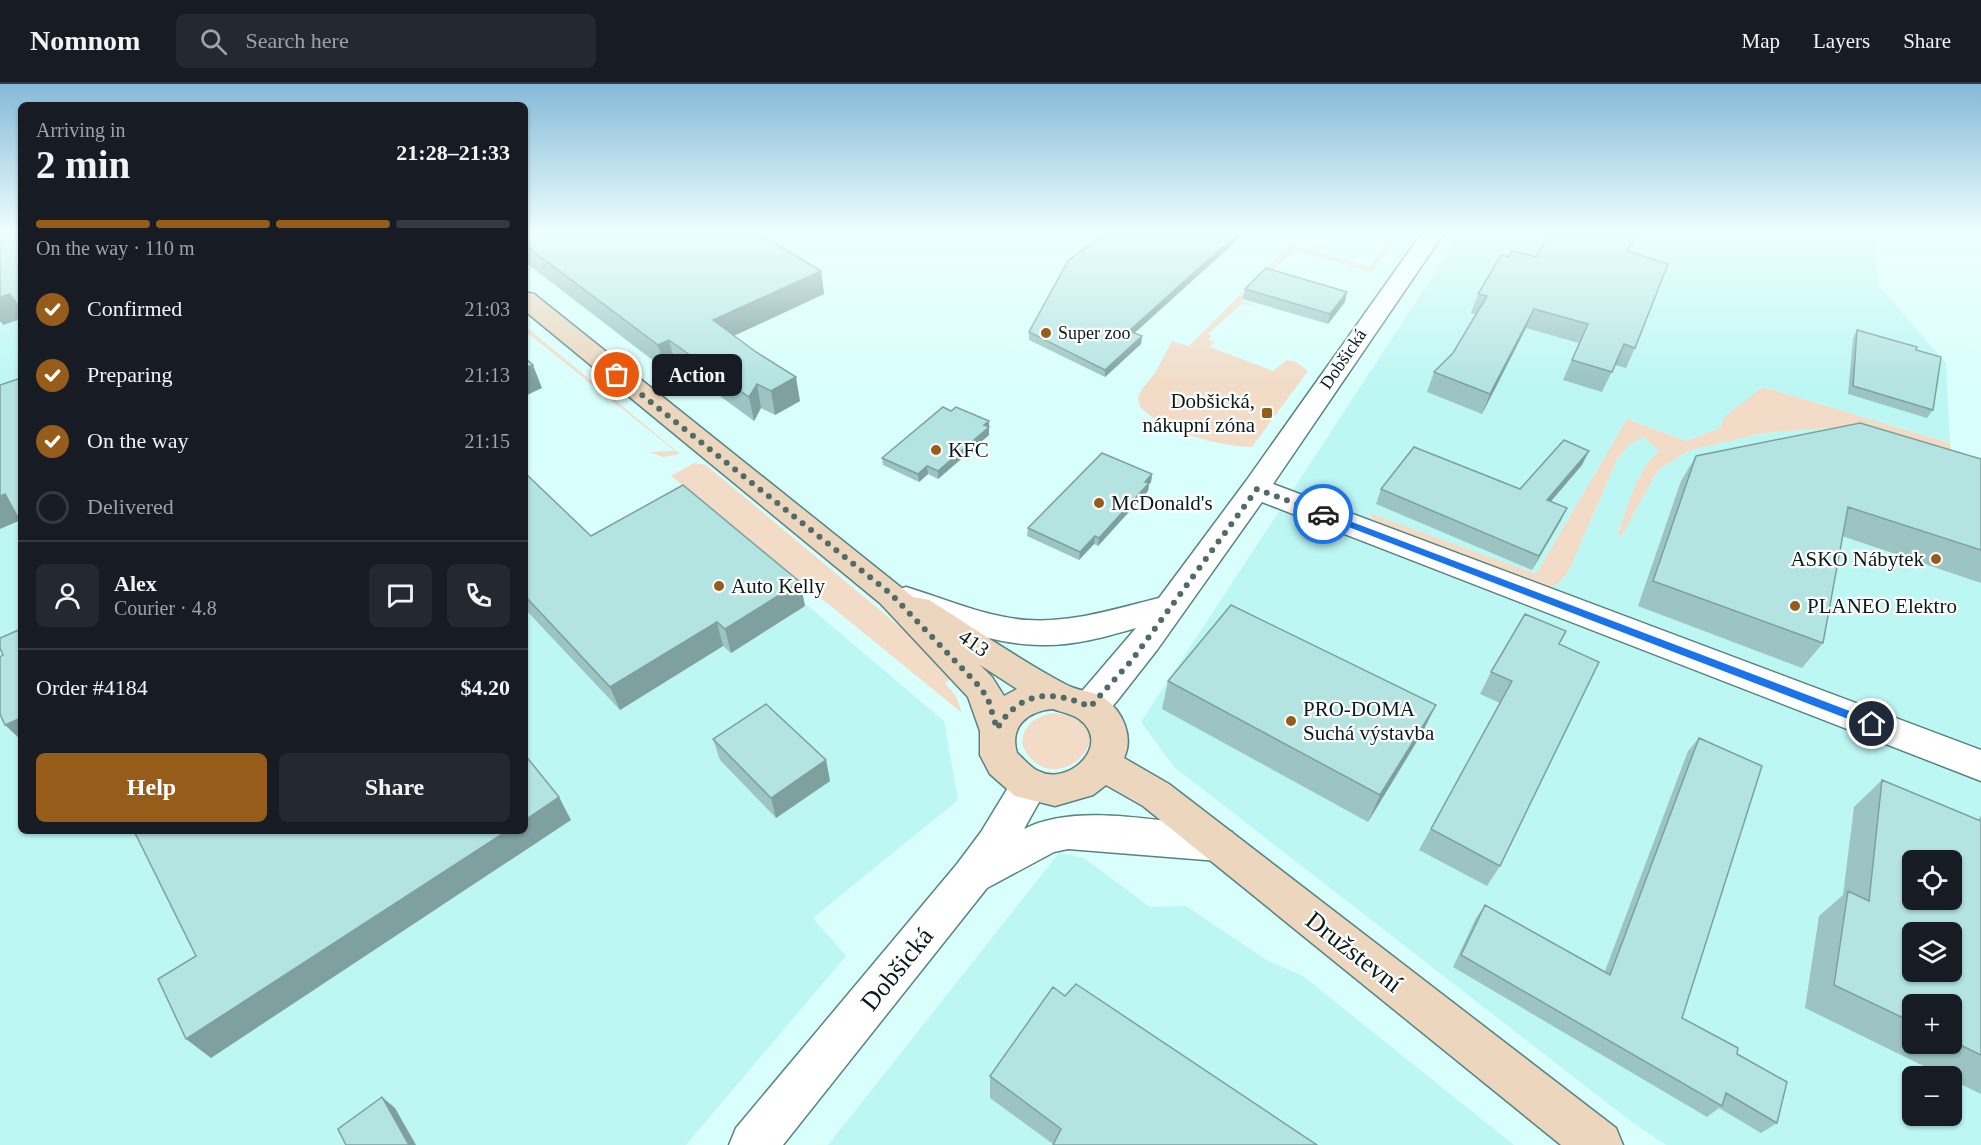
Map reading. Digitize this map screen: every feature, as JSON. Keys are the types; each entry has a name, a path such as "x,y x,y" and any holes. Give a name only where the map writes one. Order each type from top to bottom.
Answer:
{"main road":[{"name":"413","path":"528,301 891,594 980,687 988,699 997,729"},
{"name":"413","path":"891,594 949,626 1054,695"},
{"path":"1054,695 1073,699 1090,707 1103,719 1110,734 1111,750 1105,765 1095,776 1081,784 1047,789 1030,784 1013,774 1001,761 996,745 997,729 1005,715 1018,704 1036,697 1054,695"},
{"name":"Družstevní","path":"1105,765 1156,795 1599,1145"}],"street":[{"name":"Dobšická","path":"1090,707 1132,660 1257,489 1339,364 1397,283"},
{"path":"1257,489 1981,766"},
{"path":"891,594 998,628 1042,633 1089,629 1169,608"},
{"name":"Dobšická","path":"753,1145 971,877 1014,815 1030,784"},
{"path":"971,877 1025,846 1046,837 1068,832 1091,832 1218,844"}],"shaded area":[{"path":"0,283 18,283 18,834 528,834 528,482 621,574 636,566 731,653 807,605 944,721 958,800 813,918 846,956 686,1145 0,1145"},
{"path":"1252,283 1261,283 1242,301 1261,308 1243,303 1208,334 1212,336 1208,340 1215,342 1210,347 1273,371 1287,360 1296,362 1308,371 1252,447 1223,444 1192,436 1163,424 1140,407 1138,397 1155,373 1172,341 1189,346"},
{"path":"1429,283 1878,283 1946,363 1950,443 1763,387 1720,428 1686,441 1627,419 1536,574 1367,513 1378,524 1550,587 1558,584 1568,572 1618,458 1629,445 1644,437 1661,452 1644,468 1618,532 1619,535 1622,534 1658,470 1688,451 1763,433 1831,428 1981,473 1981,1145 1666,1145 1633,1123 1174,767 1141,722"},
{"path":"528,328 680,454 663,457 649,452 675,451 528,333"},
{"path":"1763,387 1950,443 1953,461 1981,473 1831,428 1763,433 1688,451 1658,470 1622,535 1619,535 1634,488 1646,465 1660,452 1644,437 1629,445 1618,458 1568,572 1558,584 1550,587 1378,524 1367,512 1536,574 1627,419 1686,441 1720,428 1725,416"},
{"path":"694,463 706,465 947,666 955,676 945,683 956,696 962,713 671,476"},
{"path":"1053,713 1078,720 1089,731 1089,745 1081,757 1067,766 1051,769 1035,763 1022,744 1025,731 1031,722"},
{"path":"1059,853 1084,858 1150,907 1186,906 1268,961 1303,976 1514,1145 828,1145"}],"building":[{"path":"0,283 18,283 18,306 10,294 0,297"},
{"path":"575,283 796,283 713,320 756,352 796,377 771,391 757,384 749,397 669,340 658,345"},
{"path":"1056,283 1183,283 1129,331 1142,336 1105,370 1029,332"},
{"path":"1251,283 1315,283 1347,292 1330,314 1245,289"},
{"path":"1485,283 1661,283 1635,348 1624,344 1612,372 1572,360 1588,324 1534,309 1490,394 1434,372 1453,353 1487,296 1478,294"},
{"path":"1857,330 1917,347 1916,350 1941,357 1933,410 1853,386"},
{"path":"18,379 18,518 5,494 0,496 0,385"},
{"name":"KFC","path":"943,407 951,411 956,407 989,421 984,425 989,427 938,471 927,466 918,474 882,458"},
{"path":"1860,423 1981,459 1981,550 1848,507 1823,643 1653,581 1696,456"},
{"path":"1564,440 1589,451 1547,500 1567,508 1539,556 1381,489 1414,447 1520,489"},
{"name":"McDonald's","path":"1102,453 1152,474 1145,482 1149,483 1099,538 1095,536 1080,552 1028,528"},
{"path":"528,476 591,536 683,485 800,582 725,629 717,622 610,687 528,599"},
{"name":"PRO-DOMA Suchá výstavba","path":"1231,605 1436,705 1380,795 1168,681"},
{"path":"1525,614 1566,631 1559,644 1599,662 1500,866 1431,829 1512,681 1491,672"},
{"path":"18,630 18,719 5,725 0,714 0,657 3,655 0,638"},
{"path":"766,704 826,760 771,798 713,739"},
{"path":"1699,738 1762,766 1682,1018 1738,1048 1737,1054 1787,1082 1777,1123 1726,1093 1722,1106 1461,955 1485,905 1610,975"},
{"path":"528,759 559,797 528,818"},
{"path":"1882,780 1981,821 1981,1055 1962,1046 1962,994 1902,994 1902,1017 1834,985 1848,891 1869,901"},
{"path":"135,834 502,834 186,1039 158,979 196,956"},
{"path":"1076,984 1317,1145 1053,1145 1061,1129 990,1076 1053,987 1065,996"},
{"path":"382,1097 409,1145 346,1145 338,1129"}],"way so far":[{"path":"617,375 891,594 928,637 980,687 988,699 997,729 1005,715 1018,704 1036,697 1054,695 1073,699 1090,707 1132,660 1257,489 1323,514"}],"place":[{"name":"Super zoo","path":"1046,333"},
{"name":"Action","path":"617,375"},
{"name":"Dobšická, nákupní zóna","path":"1267,413"},
{"name":"KFC","path":"936,450"},
{"name":"McDonald's","path":"1099,503"},
{"name":"ASKO Nábytek","path":"1936,559"},
{"name":"Auto Kelly","path":"719,586"},
{"name":"PLANEO Elektro","path":"1795,606"},
{"name":"PRO-DOMA Suchá výstavba","path":"1291,721"}],"route":[{"path":"1323,514 1872,724"}]}
